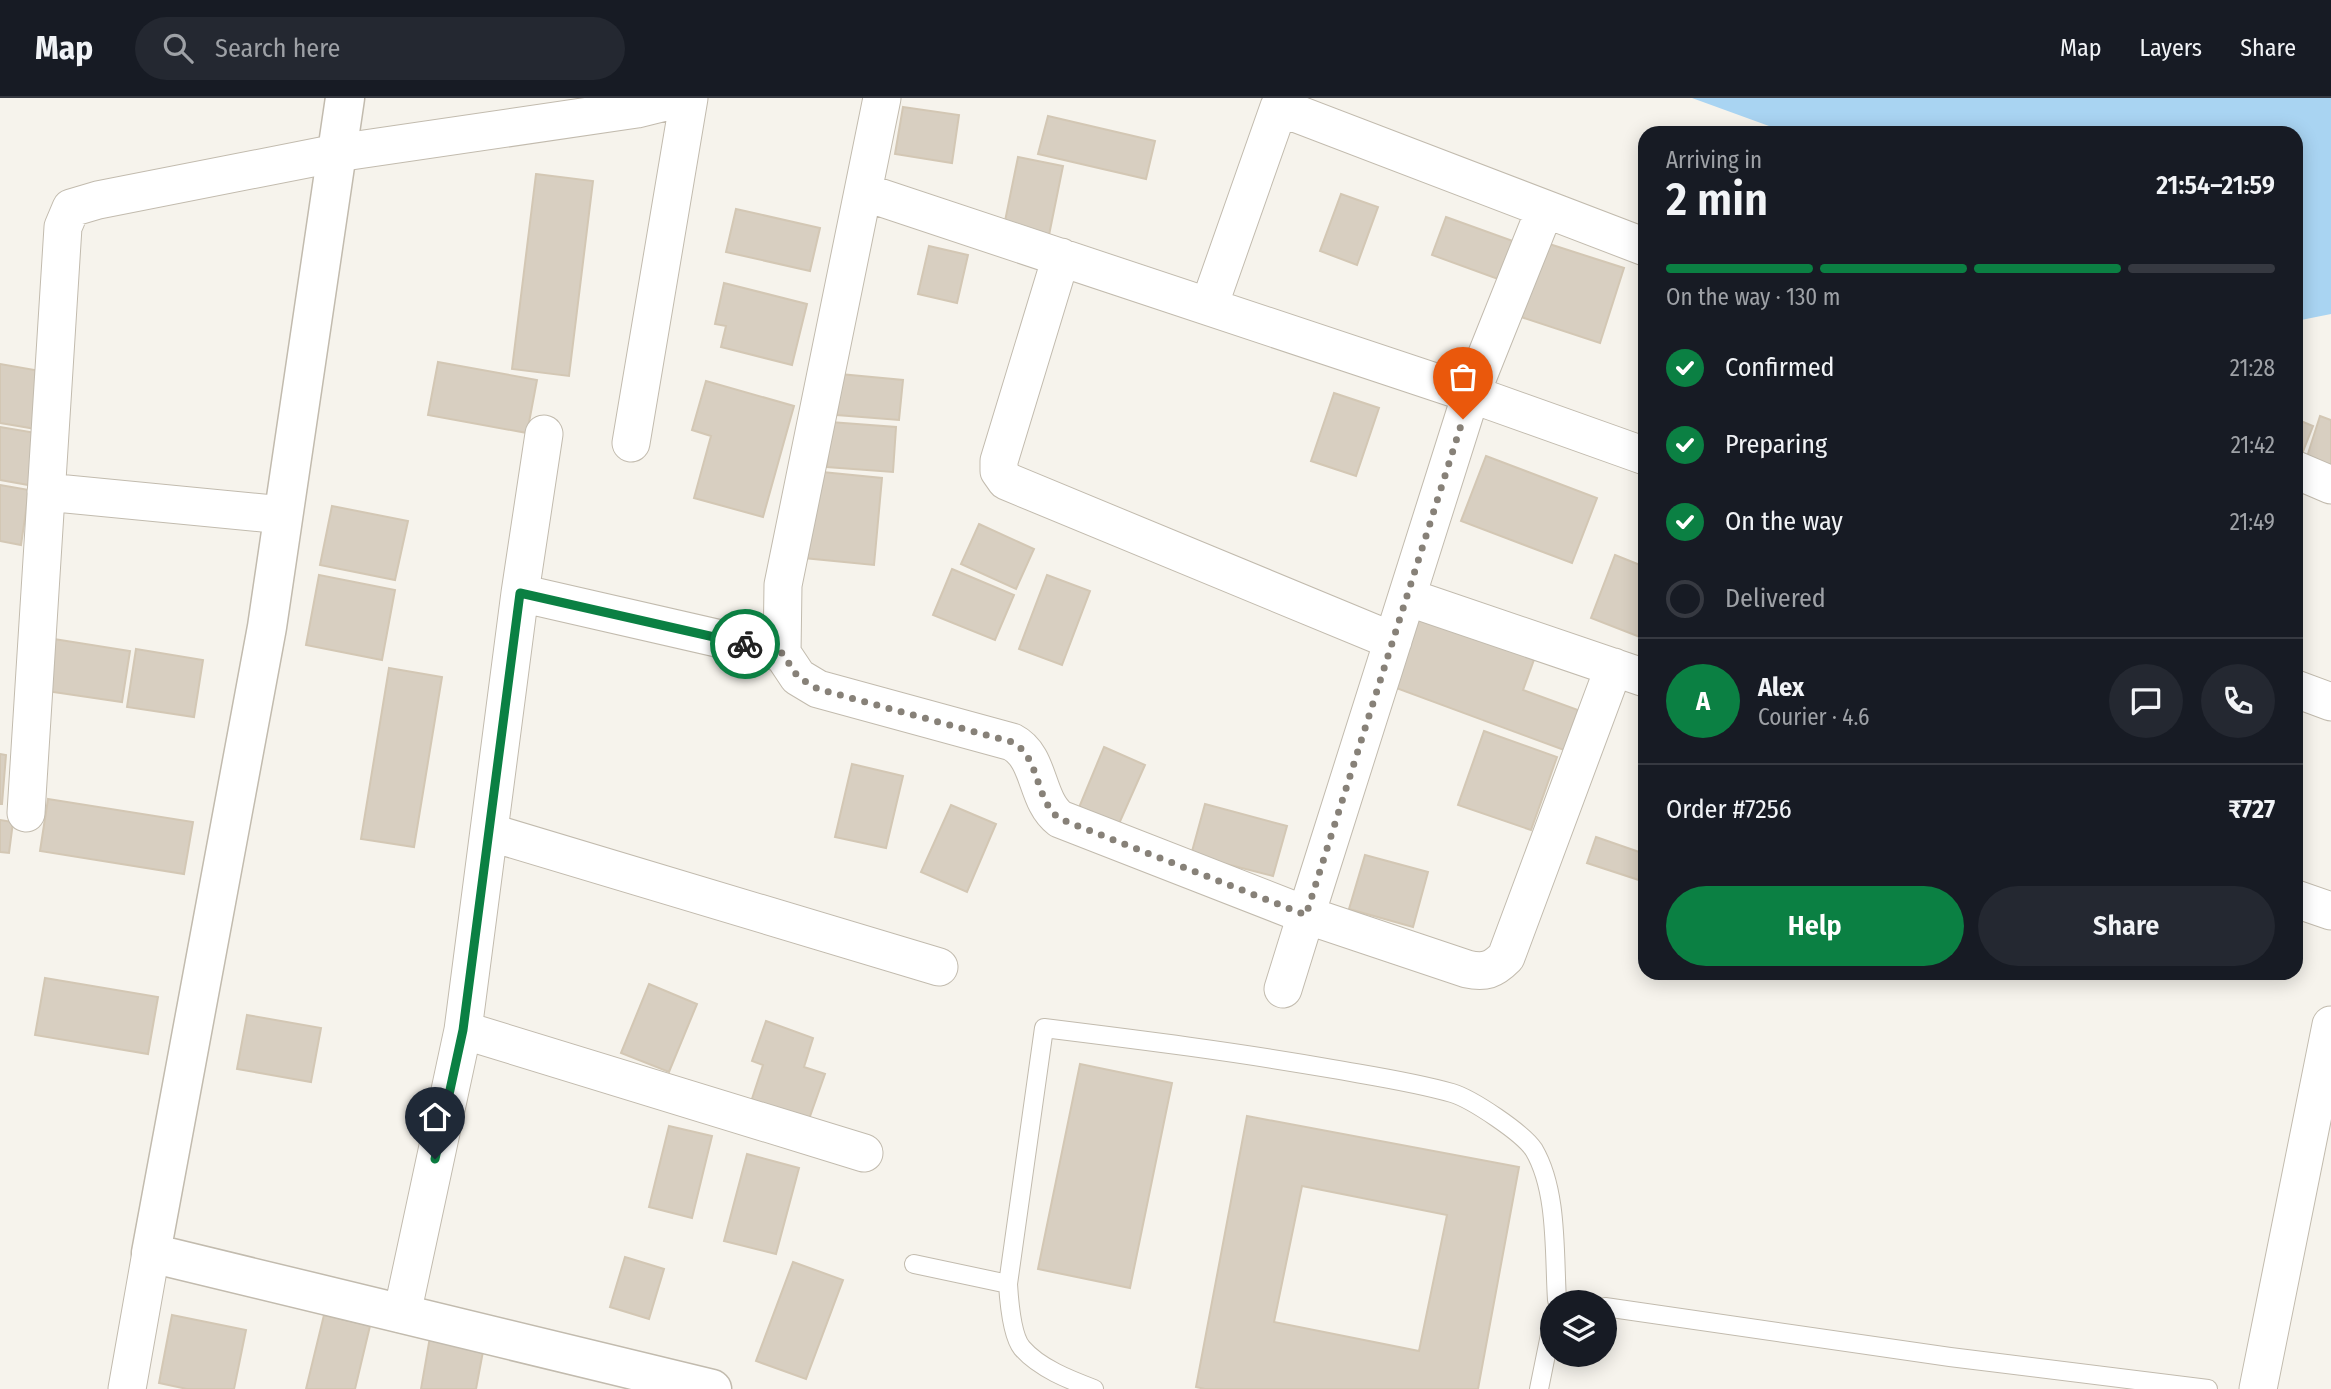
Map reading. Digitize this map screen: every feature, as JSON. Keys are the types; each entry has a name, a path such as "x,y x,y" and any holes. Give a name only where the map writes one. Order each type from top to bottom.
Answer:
{"street":[{"path":"127,1389 267,627 345,98"},
{"path":"26,813 63,227 71,208 98,200 337,153 637,109 681,98"},
{"path":"631,443 689,98"},
{"path":"882,98 783,585 782,653 798,677 818,689 1022,747 1052,813 1060,819 1306,915 1467,970 1483,972 1496,967 1506,957 1629,673 1407,597"},
{"path":"1209,306 1279,107 1638,244"},
{"path":"864,192 1471,394 1638,454"},
{"path":"1283,989 1471,394 1545,209"},
{"path":"1061,257 999,461 999,471 1006,481 1393,641"},
{"path":"402,1314 463,1030 520,593 544,434"},
{"path":"2303,473 2331,485"},
{"path":"46,492 283,515"},
{"path":"520,593 782,653"},
{"path":"2303,692 2331,702"},
{"path":"489,832 939,967"},
{"path":"2303,901 2331,911"},
{"path":"2258,1389 2331,1025"},
{"path":"463,1030 864,1153"},
{"path":"151,1253 712,1389"}],"lane":[{"path":"1094,1389 1057,1374 1021,1347 1011,1314 1008,1284 1044,1028 1247,1054 1454,1094 1501,1120 1532,1147 1546,1175 1560,1290"},
{"path":"914,1264 1008,1284"},
{"path":"1617,1309 1951,1357 2208,1389"},
{"path":"1539,1389 1543,1367"}],"water":[{"path":"1692,98 2331,98 2331,314 2303,320 2303,126 1769,126"}],"building":[{"path":"903,107 959,115 952,163 895,154"},
{"path":"1048,116 1155,141 1146,179 1038,154"},
{"path":"1018,157 1063,166 1048,240 1003,231"},
{"path":"536,174 593,181 569,376 512,369"},
{"path":"1341,194 1378,207 1357,265 1320,251"},
{"path":"736,209 820,228 810,271 726,252"},
{"path":"1446,217 1513,241 1498,279 1432,255"},
{"path":"1540,241 1624,268 1600,343 1515,315"},
{"path":"929,246 968,255 957,303 918,294"},
{"path":"724,283 807,304 792,365 721,347 726,326 715,324"},
{"path":"438,362 537,380 527,433 428,415"},
{"path":"0,364 46,372 36,429 0,423"},
{"path":"840,374 903,380 899,420 837,415"},
{"path":"706,381 794,406 763,517 694,498 711,436 692,430"},
{"path":"1334,393 1379,408 1356,476 1311,461"},
{"path":"2320,416 2331,420 2331,468 2306,460"},
{"path":"830,422 896,427 893,472 827,467"},
{"path":"2303,422 2313,426 2303,451"},
{"path":"0,427 42,434 34,486 0,480"},
{"path":"1486,456 1597,498 1572,563 1461,521"},
{"path":"812,471 882,478 874,565 804,558"},
{"path":"0,485 29,490 21,545 0,541"},
{"path":"332,506 408,521 395,580 320,565"},
{"path":"979,524 1034,549 1016,589 961,564"},
{"path":"1615,555 1638,564 1638,636 1591,618"},
{"path":"952,569 1014,595 995,640 933,615"},
{"path":"319,575 395,590 382,660 306,645"},
{"path":"1047,575 1090,591 1062,665 1019,649"},
{"path":"1416,610 1536,654 1523,690 1578,710 1564,750 1388,685"},
{"path":"54,639 130,651 122,702 46,691"},
{"path":"136,649 203,660 194,717 127,707"},
{"path":"389,668 442,677 414,847 361,839"},
{"path":"1484,731 1557,757 1531,830 1458,805"},
{"path":"1104,747 1145,765 1118,826 1078,810"},
{"path":"0,754 6,755 2,804 0,804"},
{"path":"852,764 903,776 886,848 835,837"},
{"path":"48,799 193,822 184,874 40,851"},
{"path":"1205,804 1287,826 1273,876 1191,855"},
{"path":"951,805 996,824 967,892 921,872"},
{"path":"0,820 13,822 9,853 0,852"},
{"path":"1596,837 1638,852 1638,880 1587,863"},
{"path":"1365,855 1428,872 1413,927 1349,909"},
{"path":"45,978 158,997 148,1054 35,1035"},
{"path":"649,984 697,1004 669,1072 621,1053"},
{"path":"247,1015 321,1028 311,1082 237,1069"},
{"path":"766,1021 813,1038 804,1067 825,1074 808,1122 751,1102 763,1065 752,1061"},
{"path":"1080,1064 1172,1083 1130,1288 1038,1269"},
{"path":"1247,1116 1519,1167 1478,1389 1196,1387","holes":["1302,1186 1447,1215 1419,1351 1274,1322"]},
{"path":"669,1126 712,1136 692,1218 649,1207"},
{"path":"747,1154 799,1168 776,1254 724,1241"},
{"path":"625,1257 664,1269 649,1319 610,1307"},
{"path":"793,1262 843,1280 806,1379 756,1361"},
{"path":"172,1315 246,1330 234,1389 187,1389 159,1383"},
{"path":"324,1315 370,1326 355,1389 306,1389"},
{"path":"430,1337 484,1346 476,1389 421,1389"}],"way so far":[{"path":"745,644 782,653 798,677 818,689 1012,742 1022,747 1052,813 1060,819 1306,915 1463,419"}],"route":[{"path":"435,1159 463,1030 520,593 745,644"}]}
